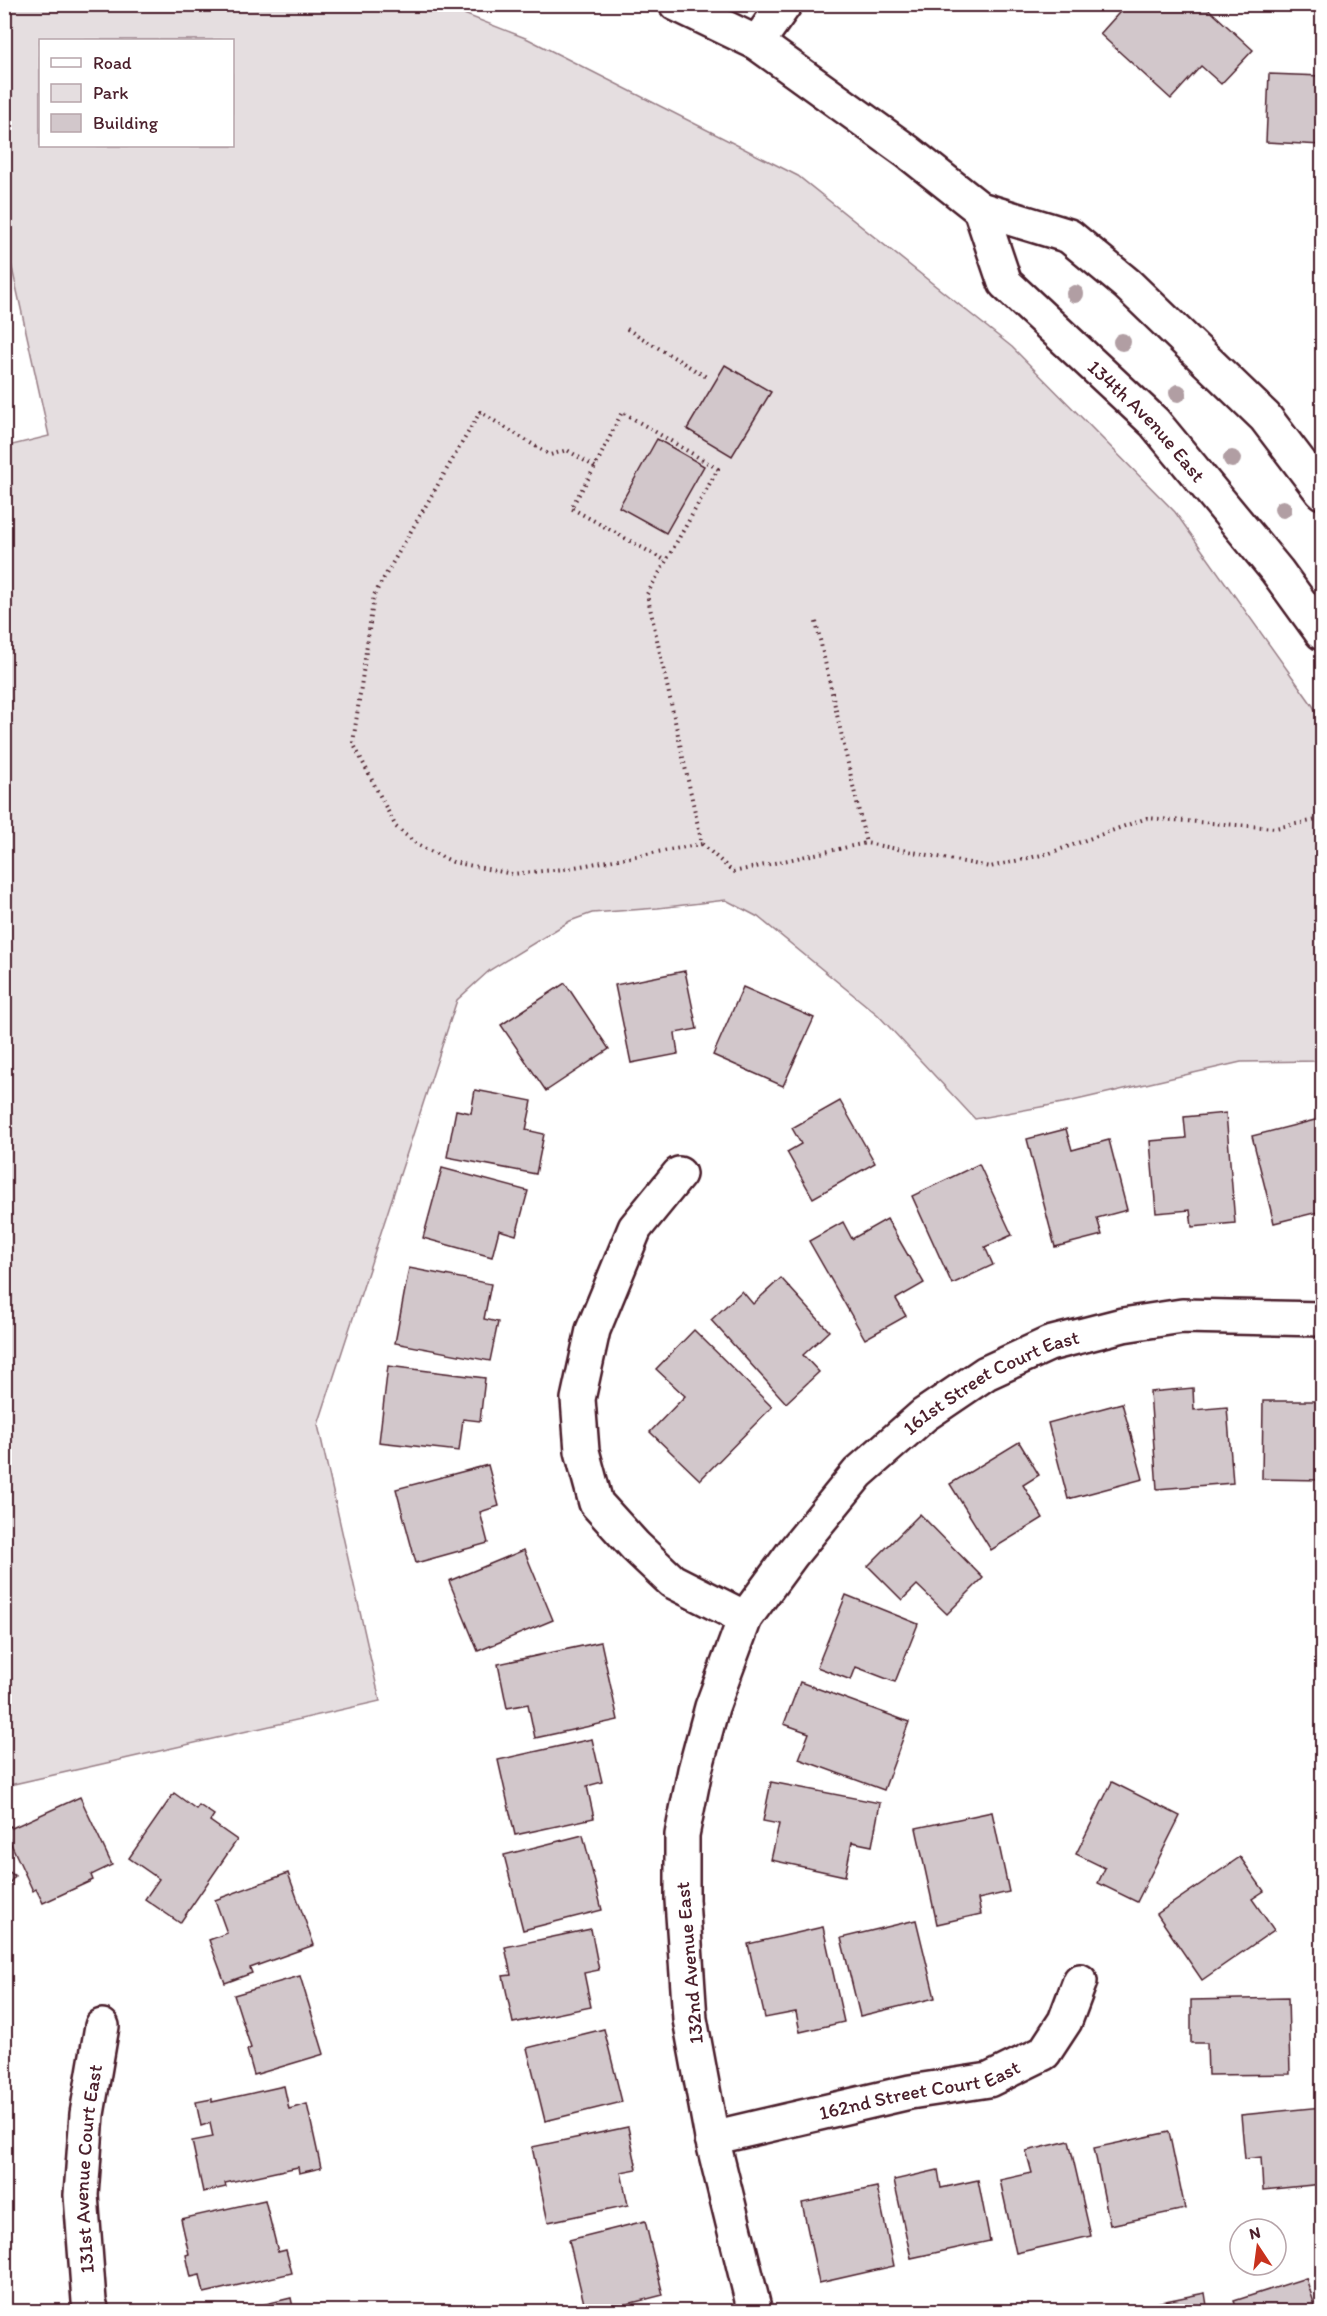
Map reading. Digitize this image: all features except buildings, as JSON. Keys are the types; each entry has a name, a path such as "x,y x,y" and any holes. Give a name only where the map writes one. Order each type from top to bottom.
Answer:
{"street":[{"path":"676,4 757,43 908,152 980,209 1069,236 1127,284 1265,417 1323,492"},
{"path":"757,43 785,4"},
{"name":"134th Avenue East","path":"980,209 1005,283 1154,422 1277,571 1323,633"},
{"path":"679,1174 635,1228 592,1330 578,1399 582,1451 596,1503 635,1546 672,1581 745,1618"},
{"name":"161st Street Court East","path":"745,1618 792,1554 858,1473 924,1415 986,1373 1049,1344 1123,1325 1182,1316 1323,1318"},
{"name":"132nd Avenue East","path":"745,1618 712,1707 695,1770 682,1835 682,1900 690,2019 712,2138 755,2312"},
{"name":"162nd Street Court East","path":"712,2138 910,2092 989,2080 1044,2053 1065,2021 1080,1981"},
{"name":"131st Avenue Court East","path":"92,2312 89,2301 81,2195 87,2114 102,2026"}],"path":[{"path":"627,329 708,378"},
{"path":"595,467 567,450 550,455 480,412 374,595 353,742 396,827 418,845 453,862 512,874 564,869 702,844"},
{"path":"666,561 571,507 595,467 622,412 718,469 666,561 647,594 702,844 733,872 866,843 990,867 1050,853 1147,818 1275,828 1323,819"},
{"path":"816,622 866,843"}],"green space":[{"path":"5,5 441,5 528,39 798,176 1012,347 1175,512 1313,706 1322,724 1322,1061 1241,1062 1068,1102 975,1119 878,1015 758,917 726,900 592,913 570,921 490,970 457,1000 318,1425 380,1701 5,1786 4,447 49,436 5,236"}]}
